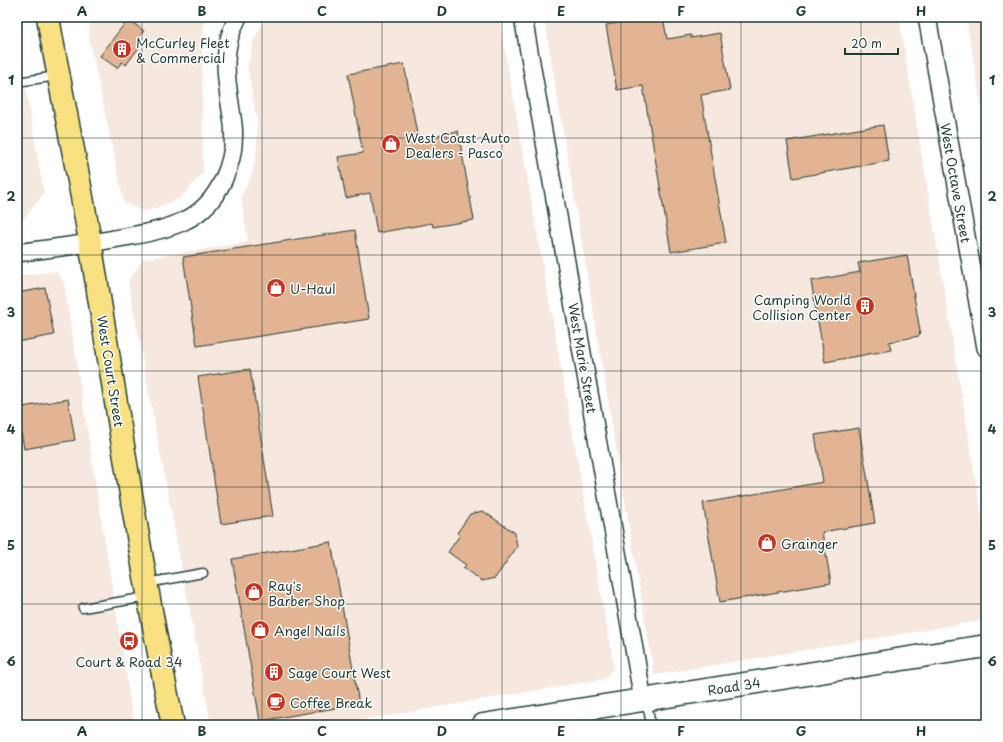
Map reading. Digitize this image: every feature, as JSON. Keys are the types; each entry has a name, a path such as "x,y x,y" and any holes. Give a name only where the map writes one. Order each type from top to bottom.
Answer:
{"main road":[{"name":"West Court Street","path":"48,17 90,244 111,377 173,725"}],"street":[{"path":"17,253 90,244 153,232 185,221 196,214 208,202 220,186 228,169 233,149 234,132 225,72 230,38 238,17"},
{"name":"West Marie Street","path":"523,17 643,700"},
{"name":"West Octave Street","path":"927,17 986,348"},
{"name":"Road 34","path":"490,724 986,646"}],"lane":[{"path":"17,82 58,76"},
{"path":"83,608 203,573"},
{"path":"643,700 648,709 651,725"}],"shaded area":[{"path":"90,17 206,17 202,40 203,173 179,199 145,212 124,203 89,38"},
{"path":"267,17 499,17 614,667 604,679 333,725 211,725 128,281 143,259 248,242 241,197 252,173 256,157 257,123 248,63 254,40"},
{"path":"544,17 899,17 986,541 986,620 654,675"},
{"path":"966,17 986,17 986,133"},
{"path":"17,39 44,193 24,219 17,220"},
{"path":"56,271 64,283 134,725 17,725 17,276"}],"building":[{"path":"651,17 663,17 667,39 691,35 691,38 720,33 730,90 701,95 726,243 671,252 643,86 617,90 606,25"},
{"name":"McCurley Fleet & Commercial","path":"128,19 144,31 138,38 143,42 126,65 122,62 117,68 100,56"},
{"path":"404,64 418,139 458,131 474,220 433,227 432,223 377,233 370,193 346,198 338,157 363,153 348,74"},
{"path":"883,125 889,161 793,178 787,141"},
{"name":"U-Haul","path":"355,230 369,319 197,346 183,257"},
{"name":"Camping World Collision Center","path":"907,255 920,331 919,336 889,342 891,350 825,362 811,281 860,272 858,263"},
{"path":"45,288 54,335 17,342 17,293"},
{"path":"250,369 273,516 221,524 198,377"},
{"path":"68,399 75,440 24,449 17,408"},
{"name":"Grainger","path":"859,428 875,523 822,532 831,583 720,602 703,503 823,482 815,435"},
{"path":"483,511 515,533 517,547 495,578 482,581 463,568 466,565 448,552 460,535 457,533 470,514"},
{"path":"331,542 359,704 260,721 232,559"}],"place":[{"name":"McCurley Fleet & Commercial","path":"122,49"},
{"name":"West Coast Auto Dealers - Pasco","path":"391,144"},
{"name":"U-Haul","path":"276,288"},
{"name":"Camping World Collision Center","path":"865,306"},
{"name":"Grainger","path":"767,543"},
{"name":"Ray's Barber Shop","path":"254,592"},
{"name":"Angel Nails","path":"260,630"},
{"name":"Court & Road 34","path":"129,641"},
{"name":"Sage Court West","path":"274,672"},
{"name":"Coffee Break","path":"276,702"}]}
